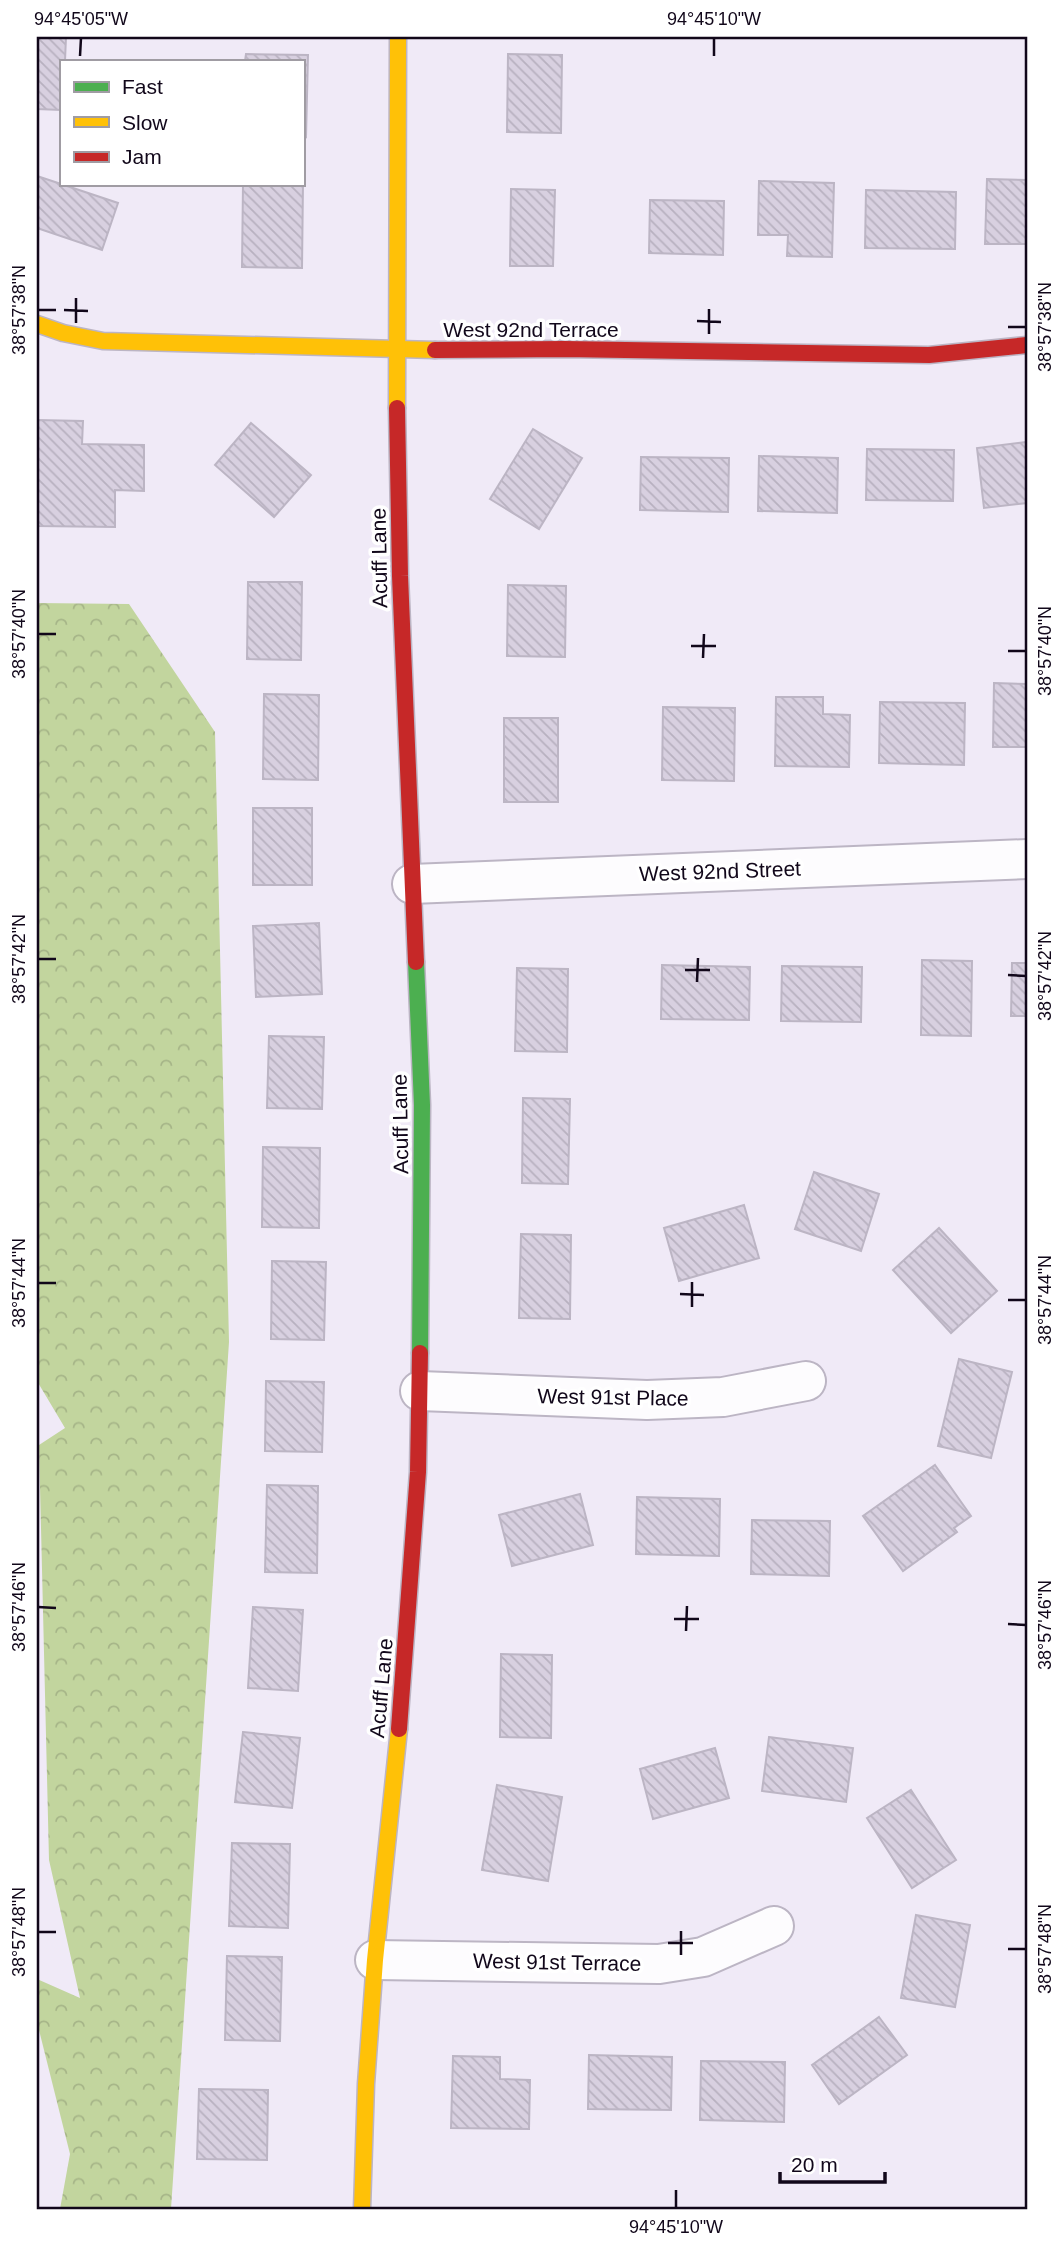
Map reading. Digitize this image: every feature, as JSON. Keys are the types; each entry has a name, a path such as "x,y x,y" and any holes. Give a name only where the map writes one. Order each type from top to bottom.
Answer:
{"street":[{"name":"Acuff Lane","path":"362,2209 366,2084 375,1960 401,1713 418,1472 420,1391 422,1105 400,576 397,349 398,37"},
{"name":"West 92nd Terrace","path":"37,324 63,333 103,341 397,349 929,355 1027,345"},
{"name":"West 92nd Street","path":"412,884 1027,859"},
{"name":"West 91st Place","path":"420,1391 647,1400 723,1397 806,1381"},
{"name":"West 91st Terrace","path":"375,1960 659,1964 703,1957 774,1926"}],"green space":[{"path":"37,603 129,604 215,732 229,1342 171,2209 60,2209 70,2154 37,2022 37,1979 80,1998 49,1860 39,1445 65,1428 37,1381"}],"building":[{"path":"37,37 66,37 65,60 60,60 60,110 37,109"},
{"path":"246,54 308,55 306,137 304,60 245,60"},
{"path":"508,54 562,55 561,133 507,132"},
{"path":"37,176 60,184 60,186 118,203 102,250 37,228"},
{"path":"987,179 1027,180 1027,244 985,244"},
{"path":"759,181 834,183 832,257 787,256 788,235 758,235"},
{"path":"243,186 303,186 302,268 242,267"},
{"path":"511,189 555,190 553,266 510,266"},
{"path":"866,190 956,192 955,249 865,248"},
{"path":"650,200 724,201 723,255 649,253"},
{"path":"37,420 83,421 82,444 144,445 144,491 115,490 115,527 37,526"},
{"path":"251,423 311,475 274,517 215,465"},
{"path":"533,429 582,458 539,529 490,499"},
{"path":"1027,442 1027,503 984,508 977,448"},
{"path":"867,449 954,450 953,501 866,500"},
{"path":"759,456 838,458 837,513 758,511"},
{"path":"641,457 729,458 728,512 640,510"},
{"path":"248,582 302,582 301,660 247,659"},
{"path":"508,585 566,586 565,657 507,656"},
{"path":"994,683 1027,684 1027,747 993,747"},
{"path":"264,694 319,695 318,780 263,779"},
{"path":"776,697 823,697 823,714 850,715 849,767 775,766"},
{"path":"880,702 965,703 964,765 879,763"},
{"path":"663,707 735,708 734,781 662,780"},
{"path":"504,718 558,718 558,802 504,802"},
{"path":"253,808 312,808 312,885 253,885"},
{"path":"319,923 322,994 256,997 253,926"},
{"path":"922,960 972,961 971,1036 921,1035"},
{"path":"1012,963 1027,963 1027,1016 1011,1016"},
{"path":"662,965 750,967 749,1020 661,1019"},
{"path":"782,966 862,967 861,1022 781,1021"},
{"path":"517,968 568,969 567,1052 515,1051"},
{"path":"269,1036 324,1037 322,1109 267,1108"},
{"path":"523,1098 570,1099 568,1184 522,1183"},
{"path":"263,1147 320,1148 319,1228 262,1227"},
{"path":"814,1172 879,1194 861,1251 795,1229"},
{"path":"744,1205 759,1258 679,1281 664,1228"},
{"path":"939,1228 997,1291 951,1333 893,1270"},
{"path":"521,1234 571,1235 570,1319 519,1318"},
{"path":"272,1261 326,1262 324,1340 271,1339"},
{"path":"959,1359 1012,1372 991,1458 938,1446"},
{"path":"266,1381 324,1382 322,1452 265,1451"},
{"path":"935,1465 971,1516 954,1528 957,1532 903,1571 863,1516"},
{"path":"267,1485 318,1486 317,1573 265,1572"},
{"path":"580,1494 593,1545 512,1566 499,1515"},
{"path":"637,1497 720,1499 719,1556 636,1554"},
{"path":"752,1520 830,1521 829,1576 751,1574"},
{"path":"253,1607 303,1610 298,1691 248,1688"},
{"path":"501,1654 552,1655 551,1738 500,1737"},
{"path":"243,1732 300,1738 292,1808 235,1802"},
{"path":"769,1737 853,1748 846,1802 762,1791"},
{"path":"715,1748 729,1798 653,1819 640,1769"},
{"path":"497,1785 562,1797 548,1881 482,1870"},
{"path":"911,1790 956,1860 912,1888 867,1818"},
{"path":"232,1843 290,1844 288,1928 229,1926"},
{"path":"916,1915 970,1925 955,2007 901,1998"},
{"path":"227,1956 282,1957 280,2041 225,2040"},
{"path":"879,2017 907,2055 839,2104 812,2065"},
{"path":"589,2055 672,2057 671,2110 588,2109"},
{"path":"453,2056 500,2057 500,2079 530,2080 529,2129 451,2128"},
{"path":"701,2061 785,2062 784,2122 700,2120"},
{"path":"199,2089 268,2090 267,2160 197,2159"}],"traffic: fast":[{"path":"416,962 422,1105 420,1353"}],"traffic: slow":[{"path":"397,408 398,37"},
{"path":"37,324 63,333 103,341 435,350"},
{"path":"362,2209 366,2084 375,1960 399,1729"}],"traffic: jam":[{"path":"435,350 564,349 929,355 1027,345"},
{"path":"397,408 400,576 416,962"},
{"path":"399,1729 418,1472 420,1353"}]}
